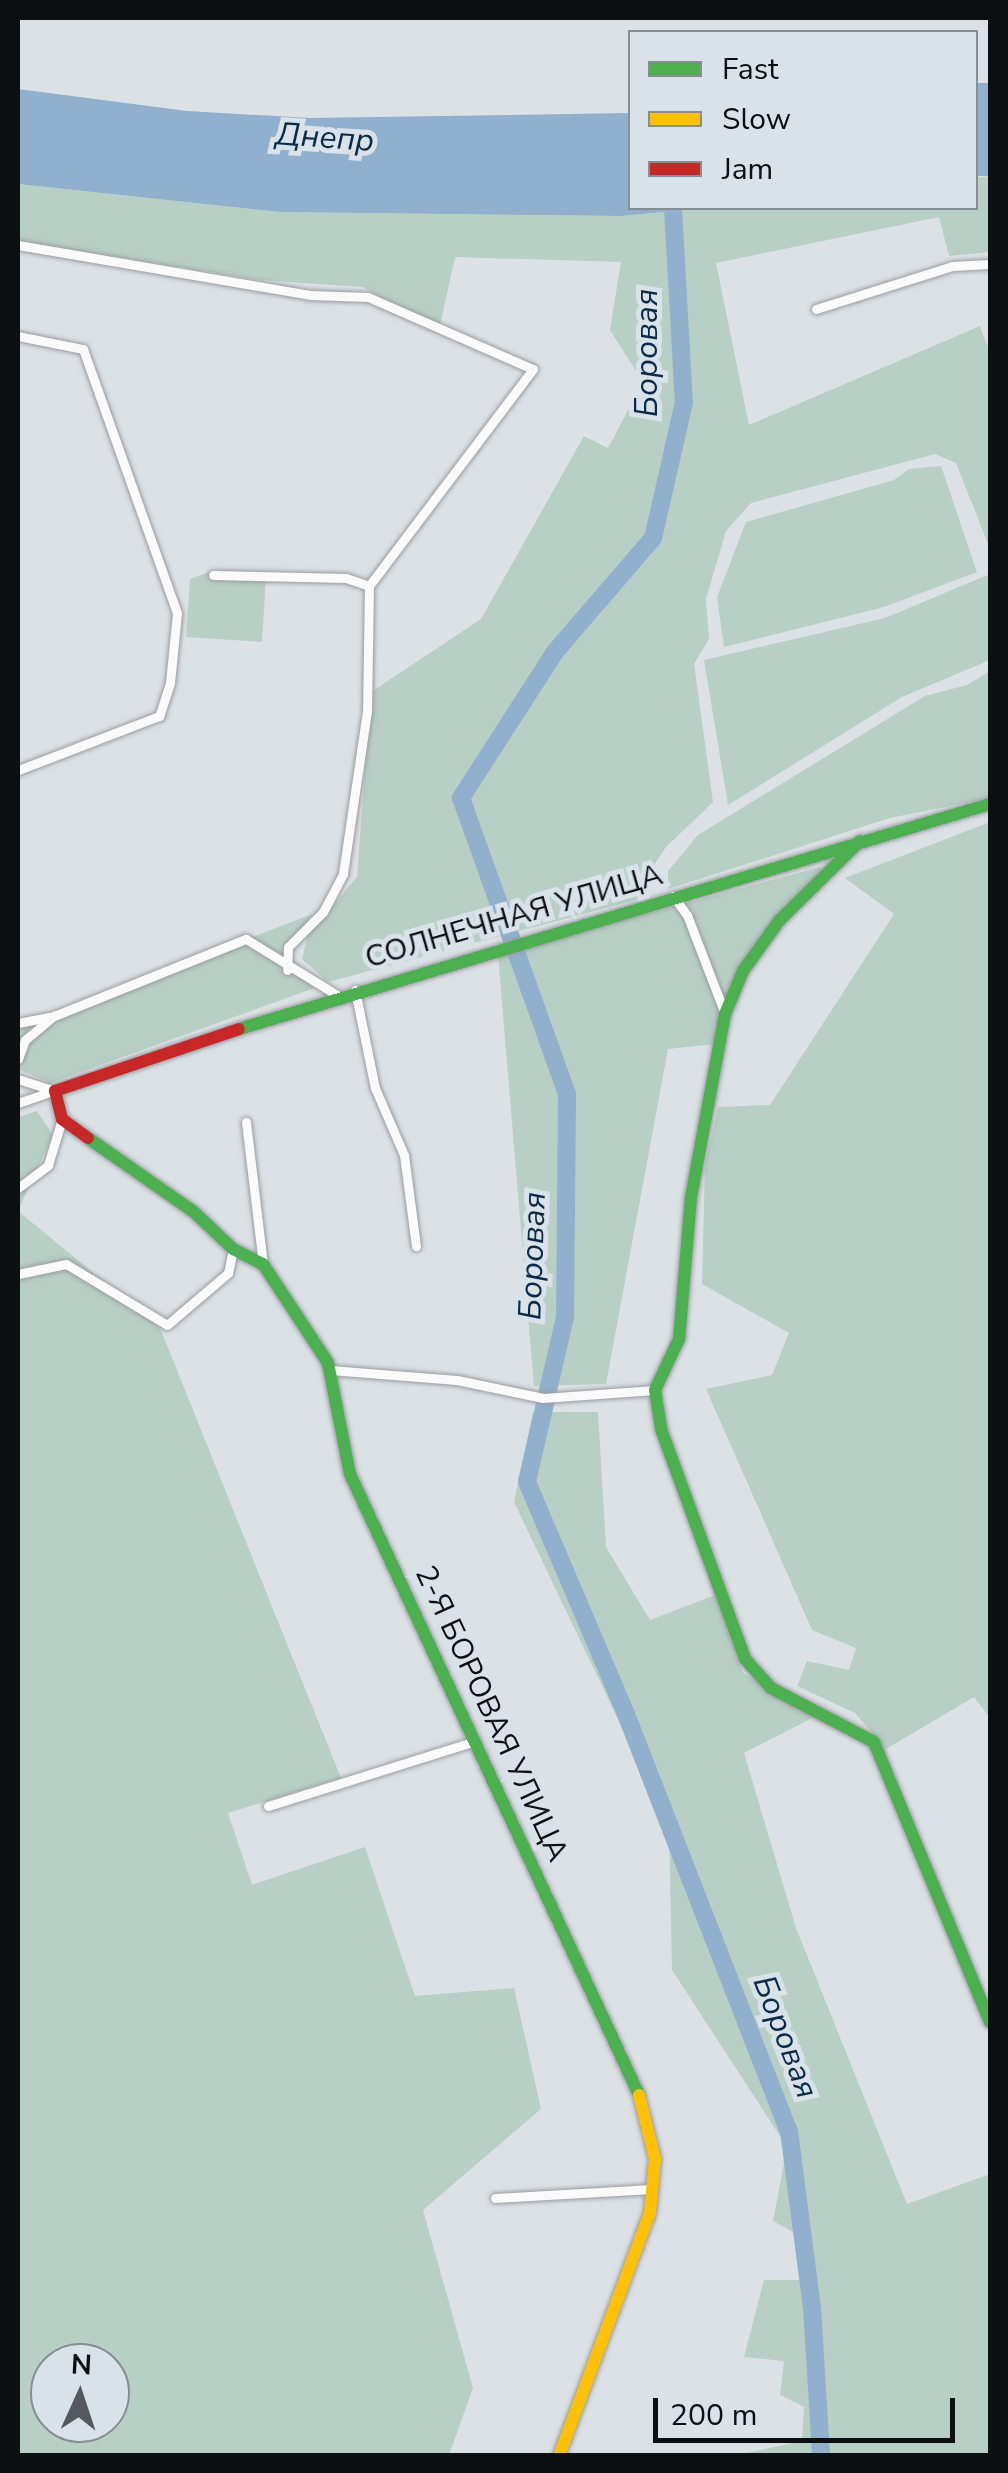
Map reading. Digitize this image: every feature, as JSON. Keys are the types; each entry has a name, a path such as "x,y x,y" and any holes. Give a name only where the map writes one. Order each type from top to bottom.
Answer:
{"street":[{"path":"18,245 310,295 368,297 533,369 369,586 367,712 343,874 323,912 288,947 287,970"},
{"path":"816,308 952,266 990,264"},
{"path":"18,336 82,349 176,613 170,682 159,716 18,770"},
{"path":"213,575 346,578 369,586"},
{"name":"СОЛНЕЧНАЯ УЛИЦА","path":"55,1090 337,995 990,804"},
{"path":"862,840 779,921 744,971 725,1014 691,1197 679,1339 655,1390 661,1429 746,1659 770,1688 874,1742 990,2022"},
{"path":"673,896 687,915 725,1014"},
{"path":"18,1023 54,1016 246,940 287,970 337,995"},
{"path":"355,990 375,1088 404,1155 416,1246"},
{"path":"18,1058 25,1040 54,1016"},
{"path":"18,1079 55,1090"},
{"path":"18,1102 55,1090"},
{"path":"18,1188 48,1165 62,1120 55,1090"},
{"path":"62,1120 194,1212 233,1249 263,1264"},
{"path":"246,1122 263,1264"},
{"path":"18,1274 66,1264 167,1325 228,1273 233,1249"},
{"name":"2-Я БОРОВАЯ УЛИЦА","path":"263,1264 330,1370 350,1474 636,2082 655,2160 650,2212 559,2456"},
{"path":"330,1370 457,1380 543,1398 655,1390"},
{"path":"268,1806 475,1741"},
{"path":"496,2198 652,2189"}],"green space":[{"path":"990,176 990,252 949,256 939,217 716,263 749,425 980,326 990,352 990,549 956,463 935,454 751,503 726,531 706,599 709,639 694,664 713,802 666,847 648,874 647,897 328,982 302,959 308,935 357,877 371,692 481,619 584,436 608,448 643,382 610,330 621,262 455,257 439,330 363,287 260,280 18,241 18,184 279,212 621,216 685,210 978,210 978,178"},
{"path":"941,466 977,572 884,607 724,647 717,597 746,522 894,480 909,469"},
{"path":"209,572 266,576 262,642 186,637 190,579"},
{"path":"990,574 990,660 902,697 728,805 704,660 885,618"},
{"path":"990,671 990,798 890,818 668,889 668,871 698,835 925,696 967,685"},
{"path":"990,822 990,1718 974,1697 886,1749 855,1713 797,1686 807,1661 849,1670 856,1648 812,1630 706,1389 772,1375 789,1333 702,1284 705,1165 718,1107 770,1105 894,914 845,878"},
{"path":"820,867 825,875 762,934 727,997 715,1044 668,1049 606,1384 534,1386 498,954"},
{"path":"312,914 288,952 315,988 50,1083 20,1070 18,1028"},
{"path":"37,1111 53,1135 18,1211 18,1117"},
{"path":"18,1211 160,1328 341,1778 228,1813 252,1885 365,1847 415,1996 514,1988 541,2109 423,2210 473,2388 449,2455 18,2455"},
{"path":"533,1412 598,1412 606,1547 650,1620 715,1595 743,1673 822,1713 744,1753 796,1928 907,2204 990,2174 990,2455 738,2455 802,2441 804,2407 780,2395 784,2361 744,2357 764,2280 806,2280 803,2237 773,2221 787,2147 672,1970 669,1826 514,1502"}],"water":[{"path":"978,83 990,83 990,176 978,176"},
{"name":"Днепр","path":"18,89 187,111 310,118 628,113 628,210 685,210 621,216 279,212 18,184"}],"waterway":[{"name":"Боровая","path":"673,210 684,402 653,538 555,652 461,798 567,1094 565,1317 527,1482 626,1714 789,2131 812,2307 821,2456"}],"traffic: fast":[{"path":"239,1029 990,804"},
{"path":"860,841 779,921 743,971 725,1014 691,1197 679,1339 655,1390 661,1429 745,1659 771,1688 874,1742 990,2022"},
{"path":"88,1138 194,1212 233,1249 263,1264 328,1363 350,1474 639,2095"}],"traffic: slow":[{"path":"559,2456 650,2213 655,2159 639,2095"}],"traffic: jam":[{"path":"88,1138 62,1119 55,1091 239,1029"}]}
